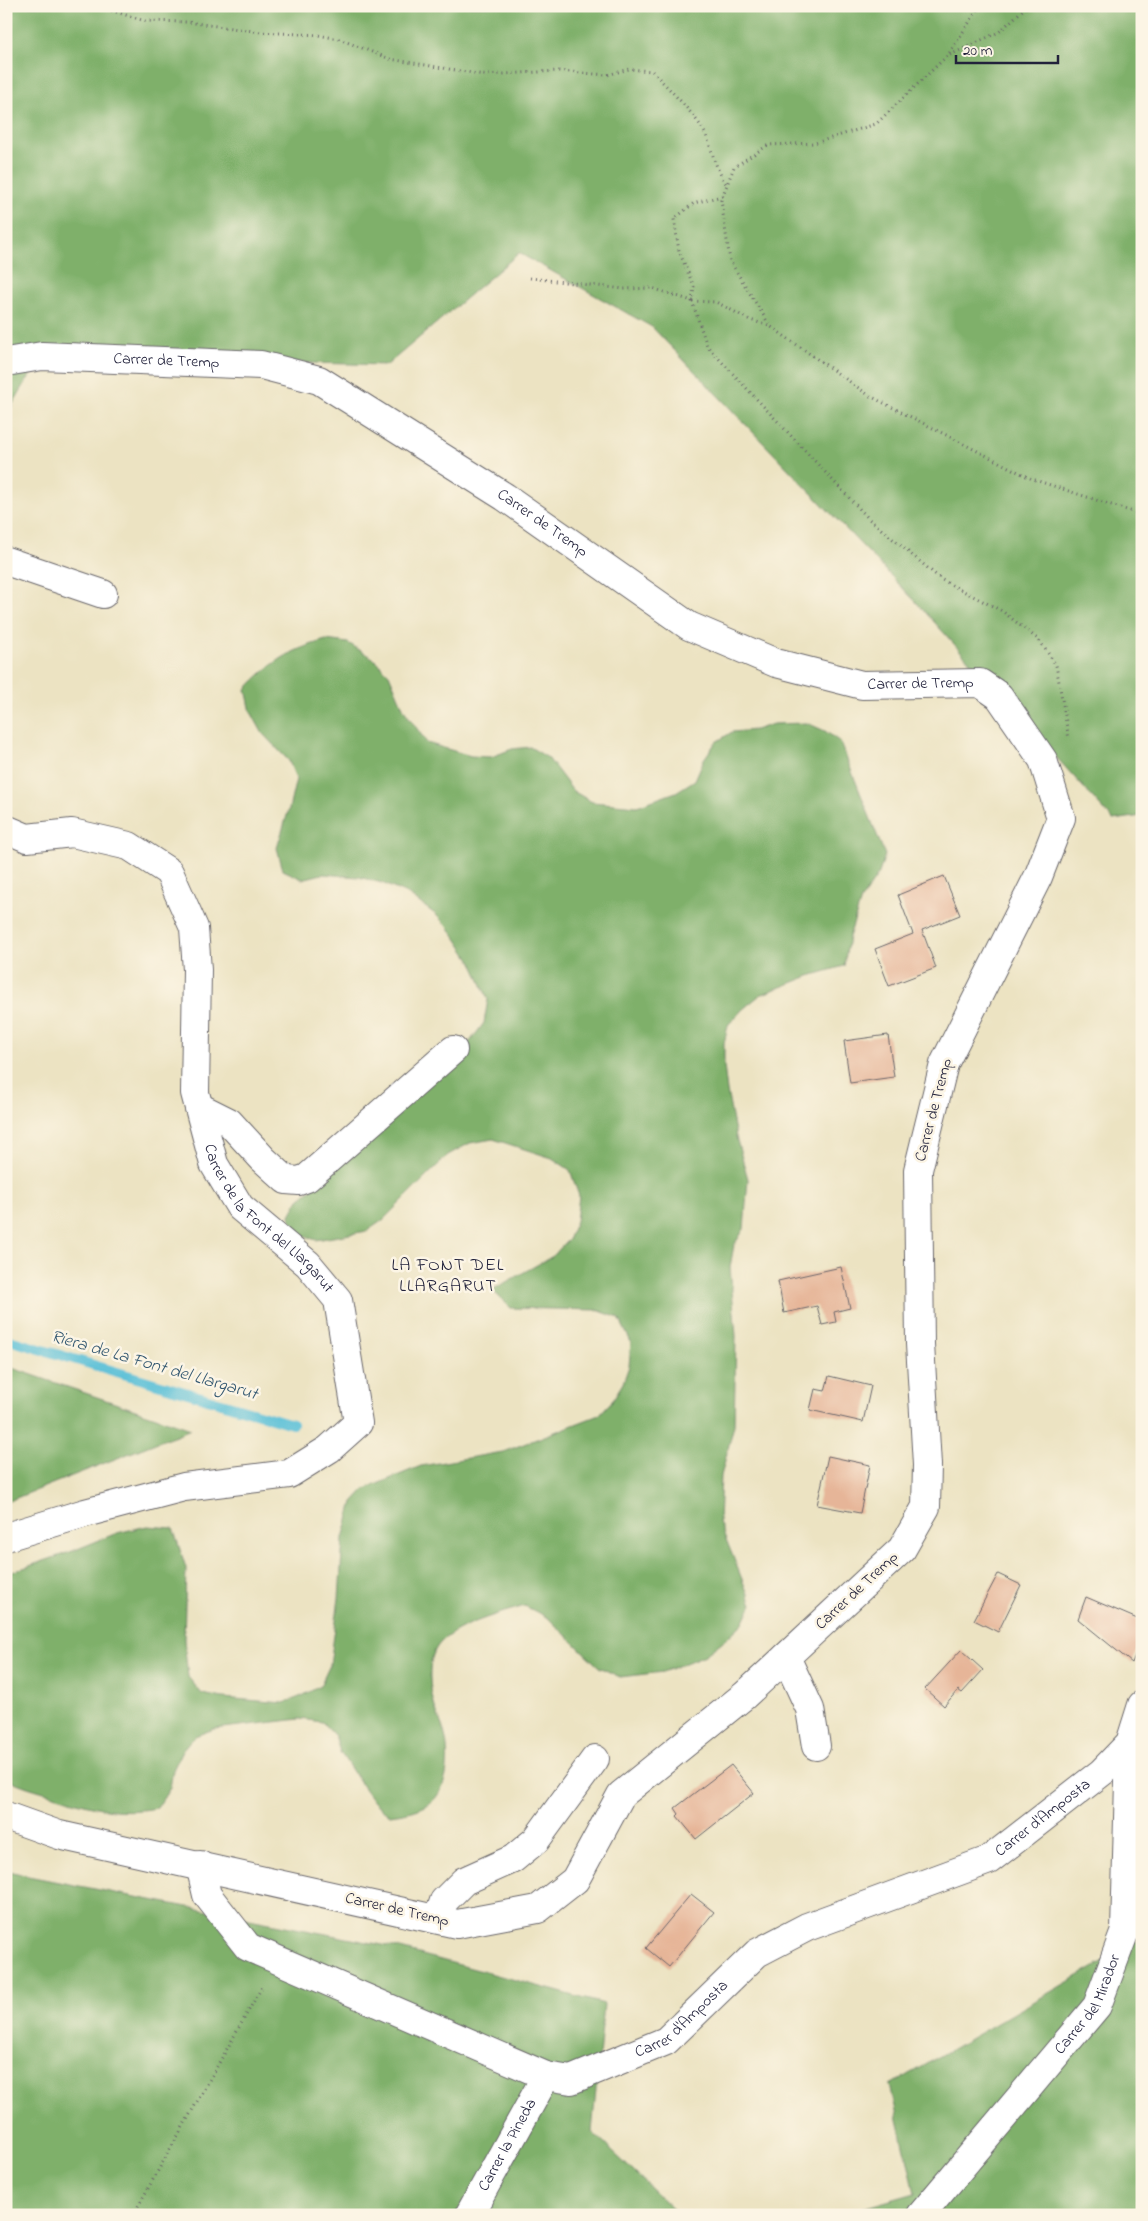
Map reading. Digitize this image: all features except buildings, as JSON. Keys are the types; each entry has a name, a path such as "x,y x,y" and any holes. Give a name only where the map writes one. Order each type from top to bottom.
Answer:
{"street":[{"name":"Carrer de Tremp","path":"6,362 42,356 262,364 319,380 505,497 689,626 776,663 862,685 980,683 999,696 1044,760 1061,818 1038,877 944,1064 918,1170 920,1344 927,1465 926,1507 902,1549 786,1657 702,1730 621,1795 575,1880 538,1909 457,1924 59,1835 6,1816"},
{"path":"6,561 103,594"},
{"name":"Carrer de la Font del Llargarut","path":"6,1537 85,1513 184,1487 288,1474 329,1450 358,1423 338,1300 308,1264 240,1207 214,1164 195,1093 197,970 194,928 169,872 129,846 72,833 13,836"},
{"path":"199,1107 229,1122 263,1159 286,1180 299,1181 308,1178 453,1050"},
{"path":"786,1657 810,1709 816,1746"},
{"name":"Carrer d'Amposta","path":"200,1865 207,1895 248,1948 546,2076 571,2080 666,2041 757,1952 808,1927 989,1860 1102,1772 1130,1743 1142,1705"},
{"name":"Carrer del Mirador","path":"920,2215 1097,2006 1125,1931 1130,1743"},
{"path":"438,1919 444,1901 464,1881 513,1859 536,1840 595,1759"},
{"name":"Carrer la Pineda","path":"469,2215 546,2076"}],"path":[{"path":"97,6 145,22 187,22 261,32 318,35 339,39 390,59 484,75 558,71 607,75 628,69 652,71 676,96 705,133 718,173 727,185"},
{"path":"770,326 730,261 721,200 734,167 768,145 815,143 876,124 948,55 980,6"},
{"path":"948,55 999,32 1027,6"},
{"path":"722,196 694,203 674,219 679,251 694,288 692,301 707,346 869,519 942,580 1002,611 1039,640 1056,665 1070,744"},
{"path":"530,278 624,289 652,288 692,301 716,302 750,320 770,326 870,396 1032,479 1142,515"},
{"path":"134,2215 277,1960"}],"green space":[{"path":"6,6 1142,6 1142,816 1113,820 917,603 652,327 519,253 387,365 42,356 6,415"},
{"path":"326,640 348,643 373,658 389,674 404,710 427,743 471,756 491,757 512,749 530,747 548,758 573,791 592,802 637,806 676,792 695,780 704,759 716,742 732,732 755,730 773,724 807,723 825,731 840,742 885,855 879,873 861,900 849,937 844,966 809,976 760,995 728,1025 724,1044 727,1091 736,1137 748,1179 744,1229 734,1245 730,1267 736,1336 734,1425 721,1476 719,1522 752,1604 743,1623 705,1655 663,1672 620,1677 599,1667 548,1618 525,1606 481,1620 458,1630 436,1648 430,1672 432,1696 447,1744 446,1775 443,1786 433,1801 410,1812 390,1815 375,1803 340,1752 335,1736 322,1722 300,1719 214,1729 195,1736 182,1751 173,1770 170,1788 157,1808 128,1811 104,1809 36,1790 6,1778 6,1574 70,1552 117,1533 147,1526 173,1528 186,1568 184,1640 188,1677 202,1694 223,1698 284,1703 320,1686 330,1665 339,1598 343,1538 353,1502 365,1489 421,1466 503,1452 599,1415 612,1401 623,1383 629,1366 631,1342 619,1318 597,1310 511,1308 492,1290 553,1256 568,1240 576,1221 579,1196 570,1170 552,1158 493,1139 470,1143 448,1155 383,1220 367,1231 316,1240 293,1232 290,1215 299,1199 376,1137 436,1073 469,1043 484,1023 488,999 472,962 449,928 435,914 409,895 382,883 359,877 322,874 302,879 283,870 277,848 296,779 289,761 263,734 251,712 246,689 264,671 282,658 302,648"},
{"path":"6,1366 191,1429 6,1502"},
{"path":"6,1870 28,1876 393,1947 604,2004 592,2132 679,2215 6,2215"},
{"path":"1142,1939 1142,2215 838,2215 915,2193 890,2085"}],"waterway":[{"name":"Riera de La Font del Llargarut","path":"6,1339 292,1424"}],"district":[{"name":"LA FONT DEL LLARGARUT","path":"448,1276"}]}
